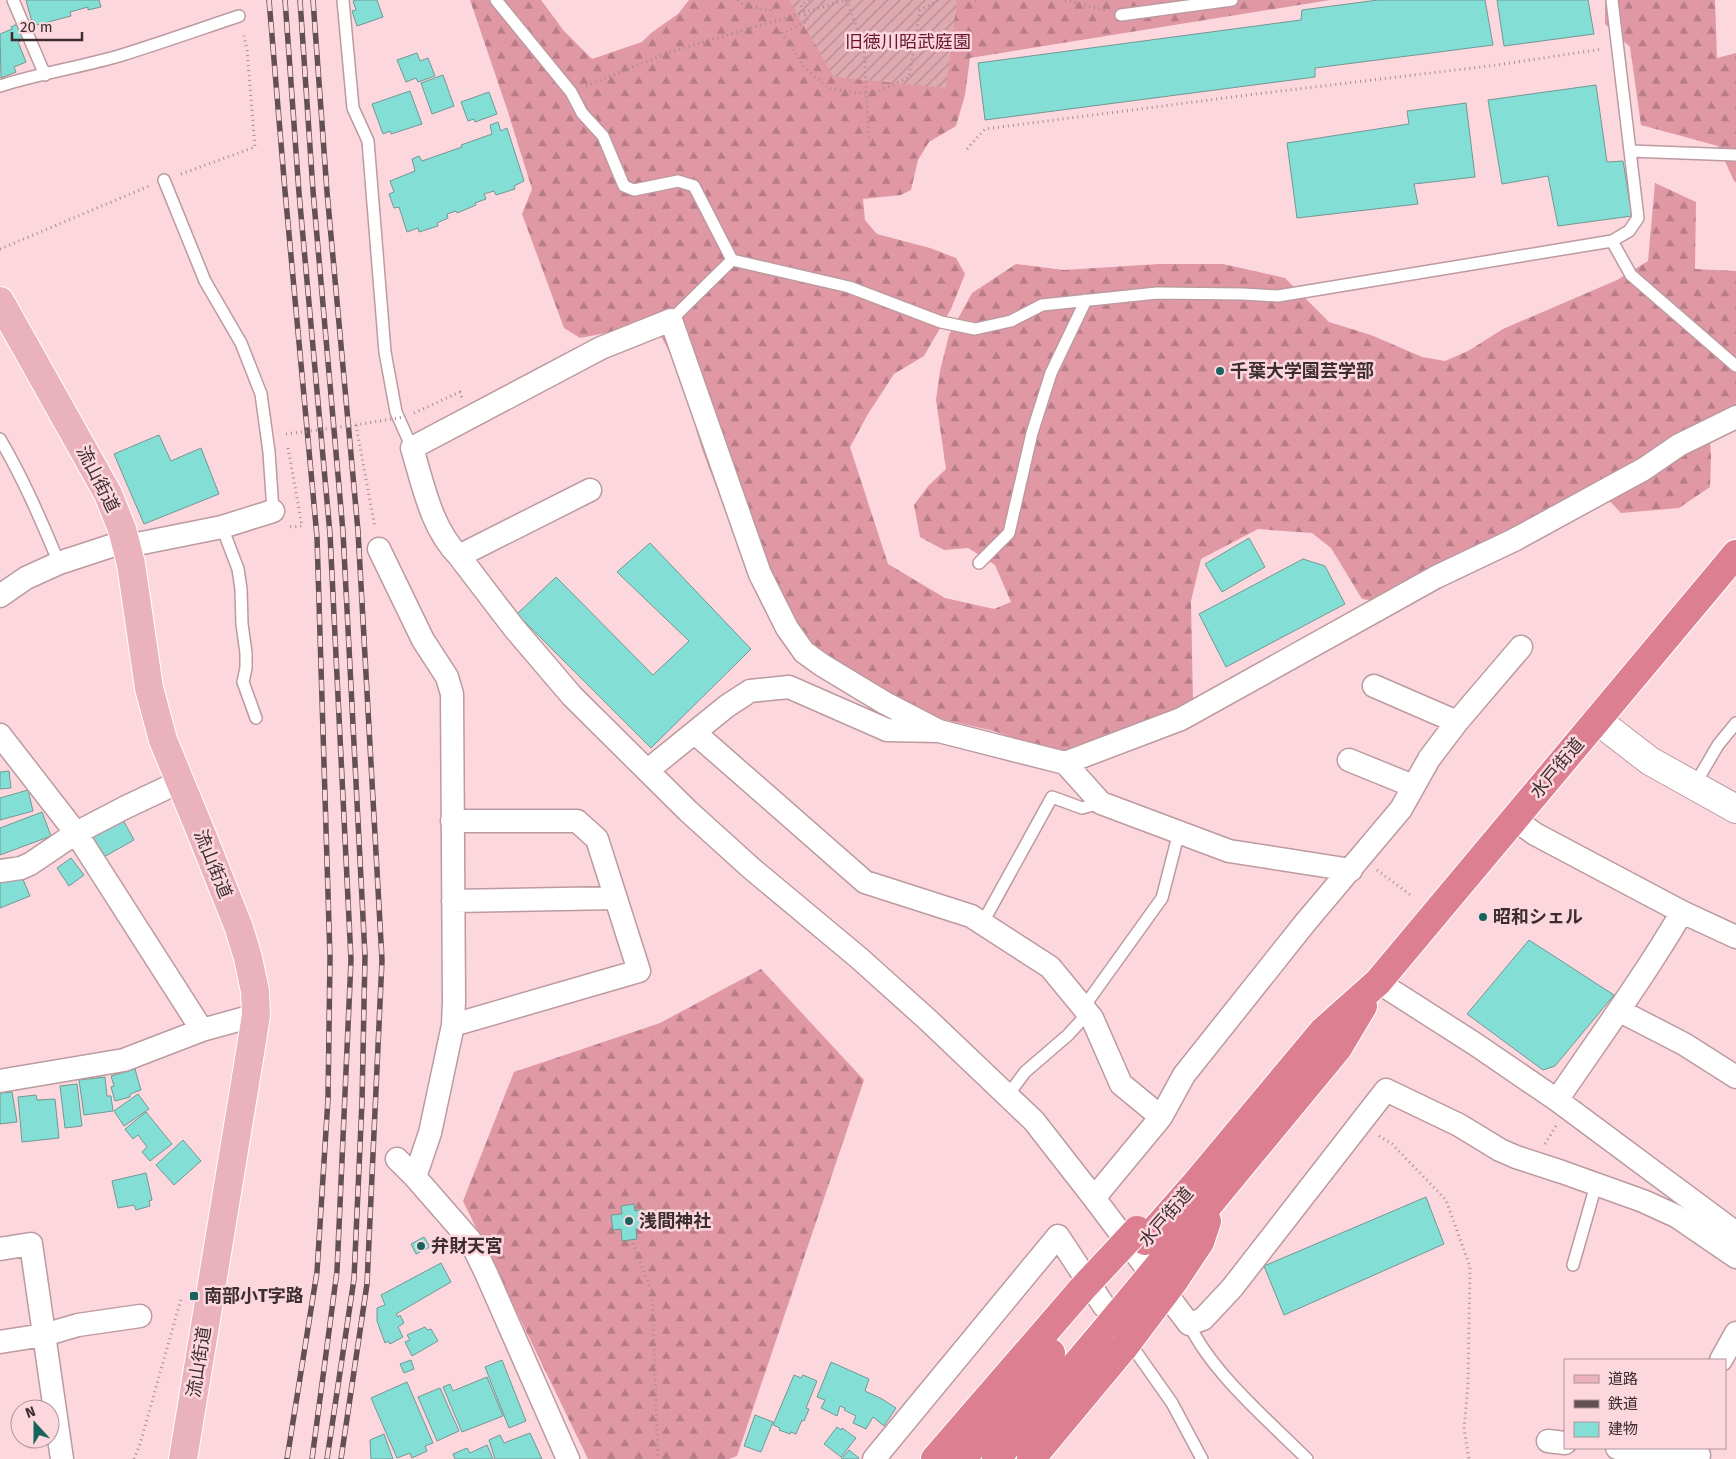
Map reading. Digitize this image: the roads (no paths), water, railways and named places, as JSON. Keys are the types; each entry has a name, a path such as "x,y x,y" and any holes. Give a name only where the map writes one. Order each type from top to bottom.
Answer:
{"highway":[{"name":"水戸街道","path":"996,1459 1103,1313 1141,1236 1205,1191 1338,1048 1378,982 1736,554"},
{"path":"934,1459 1103,1313 1167,1273 1200,1242 1205,1191"},
{"name":"水戸街道","path":"962,1459 1103,1313"},
{"path":"1031,1459 1103,1313"}],"main road":[{"name":"流山街道","path":"0,301 108,494 131,564 150,688 162,740 239,928 255,991 256,1015 183,1459"}],"street":[{"path":"1356,864 1229,851 1101,803 1065,763 939,731 885,703 804,652 787,628 760,574 671,320 602,348 412,448 433,514 450,546 514,628 572,696 688,811 750,868 859,958 1034,1120 1189,1324 1203,1319 1232,1288 1386,1090 1459,1125 1516,1158 1643,1200 1676,1216 1736,1257"},
{"path":"1065,763 1181,719 1436,577 1514,540 1644,469 1679,445 1736,417"},
{"path":"459,556 590,490"},
{"path":"0,596 26,578 59,563 126,544 222,526 273,511"},
{"path":"379,548 411,627 423,640 447,677 452,694 453,1025 430,1133 415,1177 417,1179"},
{"path":"1094,1198 1161,1117 1184,1075 1305,923 1402,809 1429,759 1457,722 1521,647"},
{"path":"1374,686 1457,722"},
{"path":"648,770 727,706 750,691 789,687 886,730 939,731"},
{"path":"1597,720 1650,761 1736,809"},
{"path":"695,733 865,882 971,916 1050,967 1092,1018 1121,1084 1161,1117"},
{"path":"0,735 76,832 202,1030"},
{"path":"1349,760 1413,786"},
{"path":"0,871 21,868 30,864 76,832 126,806 180,782"},
{"path":"1514,819 1535,834 1682,912 1736,937"},
{"path":"452,821 577,821 597,839 639,971 453,1025"},
{"path":"453,901 615,898"},
{"path":"1554,1110 1657,955 1682,912"},
{"path":"1378,982 1475,1044 1554,1110 1736,1233"},
{"path":"1620,1011 1684,1044 1736,1077"},
{"path":"0,1081 124,1060 202,1030 256,1015"},
{"path":"397,1159 470,1240 568,1459"},
{"path":"874,1459 1058,1236 1103,1313"},
{"path":"0,1249 31,1244 62,1459"},
{"path":"0,1342 44,1335 78,1325 140,1316"},
{"path":"1722,1359 1736,1333"},
{"path":"1631,1449 1699,1454"}],"lane":[{"path":"13,0 46,75"},
{"path":"343,0 353,108 368,141 385,352 396,412 412,448"},
{"path":"496,0 571,92 582,113 603,136 624,186 634,190 678,181 694,186 732,260 849,287 941,322 975,330 1011,321 1042,305 1156,293 1278,296 1612,241 1628,230 1638,218 1612,0"},
{"path":"1121,15 1232,0"},
{"path":"0,86 24,78 46,75 122,55 238,16"},
{"path":"1630,151 1736,155"},
{"path":"164,180 205,281 241,344 261,394 273,511"},
{"path":"1612,241 1631,275 1736,366"},
{"path":"671,320 732,260"},
{"path":"979,563 1009,533 1032,433 1051,373 1086,300"},
{"path":"0,438 34,503 59,563"},
{"path":"222,526 238,569 246,653 246,668 242,682 256,718"},
{"path":"1694,786 1718,745 1736,723"},
{"path":"982,924 1052,797 1082,808 1101,803"},
{"path":"1008,1095 1025,1072 1068,1035 1162,898 1178,832"},
{"path":"1573,1266 1596,1185"},
{"path":"1103,1313 1159,1382 1202,1459"},
{"path":"1189,1324 1196,1340 1225,1376 1307,1459"}],"railway":[{"path":"269,0 317,537 330,958 328,1099 317,1272 287,1459"},
{"path":"285,0 299,193 330,534 351,960 337,1271 312,1459"},
{"path":"300,0 313,191 343,532 365,956 362,1102 354,1279 327,1459"},
{"path":"313,0 327,192 358,531 382,960 367,1284 341,1459"}],"place":[{"name":"千葉大学園芸学部","path":"1220,371"},
{"name":"昭和シェル","path":"1483,917"},
{"name":"浅間神社","path":"629,1221"},
{"name":"弁財天宮","path":"421,1246"},
{"name":"南部小T字路","path":"194,1296"}],"park label":[{"name":"旧徳川昭武庭園","path":"908,42"}]}
